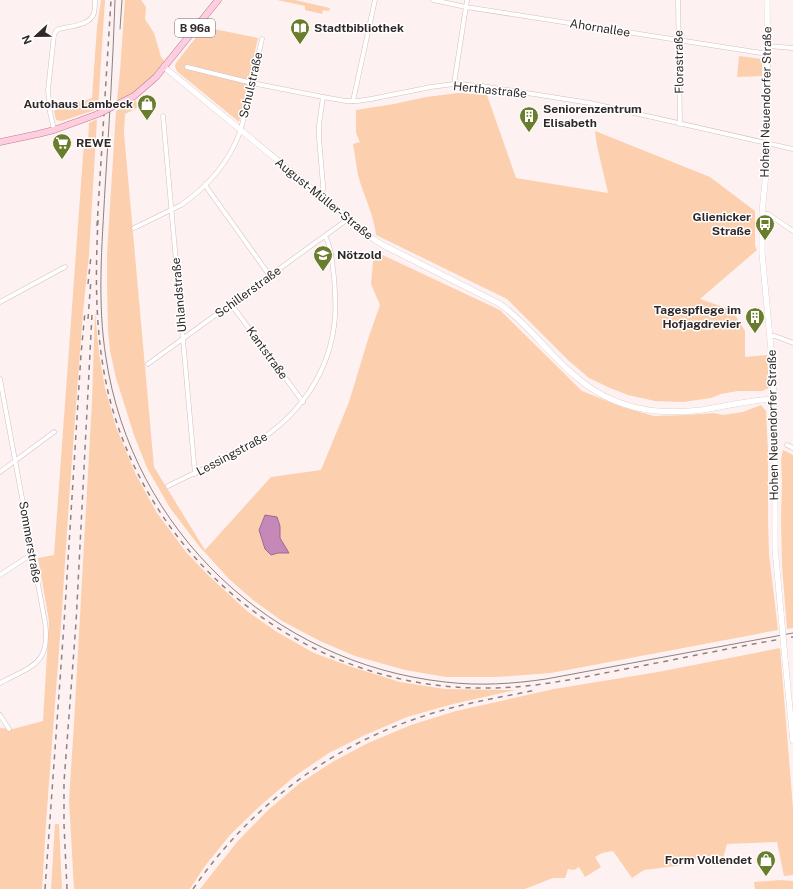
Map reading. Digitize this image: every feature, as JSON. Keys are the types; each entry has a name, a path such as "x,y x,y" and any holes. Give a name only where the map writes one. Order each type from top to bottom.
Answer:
{"main road":[{"name":"B 96a","path":"0,142 54,130 98,114 130,98 156,77 218,0"},
{"name":"Hohen Neuendorfer Straße","path":"767,0 768,143 762,213 762,253 773,371 775,548 793,741"},
{"name":"August-Müller-Straße","path":"164,67 372,238 500,304 512,313 574,375 596,391 612,399 638,408 656,412 702,410 774,399"}],"street":[{"path":"54,130 50,112 48,90 54,35 59,29 89,21 93,15 95,0"},
{"path":"353,101 375,0"},
{"name":"Ahornallee","path":"433,0 466,8 768,54"},
{"path":"454,84 467,0"},
{"name":"Florastraße","path":"678,0 680,124"},
{"name":"Schulstraße","path":"134,228 187,200 205,185 226,160 240,130 262,40"},
{"path":"768,46 793,48"},
{"name":"Herthastraße","path":"187,67 323,98 353,101 371,99 427,87 454,84 482,86 590,103 793,149"},
{"path":"318,194 323,185 319,138 323,98"},
{"name":"Uhlandstraße","path":"163,116 194,474"},
{"path":"205,185 270,276"},
{"path":"762,213 768,214 793,231"},
{"name":"Schillerstraße","path":"148,364 348,219"},
{"name":"Lessingstraße","path":"168,486 252,445 280,426 303,402 322,368 330,347 334,327 336,306 331,251 325,236"},
{"path":"0,302 65,267"},
{"name":"Kantstraße","path":"231,304 303,402"},
{"path":"770,336 775,336 793,343"},
{"name":"Sommerstraße","path":"0,379 46,638 45,649 40,658 33,665 0,683"},
{"path":"0,472 54,432"},
{"path":"787,445 793,448"},
{"path":"0,576 32,554"},
{"path":"0,715 10,729"}],"shaded area":[{"path":"101,0 105,0 98,109 62,121 56,120 54,111 92,98 97,27"},
{"path":"125,0 141,0 146,7 145,19 154,33 161,57 166,63 136,93 117,100 120,71"},
{"path":"277,0 295,0 330,8 329,11 323,10 322,14 305,10 305,6"},
{"path":"204,27 258,38 239,122 179,73 175,66"},
{"path":"739,56 762,59 762,76 737,77"},
{"path":"459,93 487,95 516,178 608,193 595,131 710,177 755,211 755,246 757,250 700,299 732,310 745,331 745,357 767,355 769,388 762,391 738,391 721,394 711,398 683,402 655,401 628,395 610,388 589,378 569,361 507,299 376,235 373,220 357,171 353,144 360,142 356,133 356,110 426,97"},
{"path":"136,100 137,108 125,114 124,133 154,467 205,550 271,477 321,470 349,402 380,305 371,284 374,251 500,310 582,391 622,407 654,416 714,413 723,415 743,412 761,405 766,411 769,554 778,630 551,673 496,677 446,677 405,670 355,656 320,641 282,621 253,600 229,579 199,546 170,508 147,468 134,435 116,378 110,351 108,331 107,254 116,111","holes":["265,515 280,526 280,538 288,553 278,553 265,549 259,530"]},
{"path":"97,119 89,255 83,312 70,486 42,889 0,889 0,728 13,729 43,721 49,621 38,558 54,555 84,142 88,142 89,123"},
{"path":"95,312 99,353 105,388 116,427 136,475 157,513 186,552 208,575 247,611 277,632 314,653 400,682 445,689 516,690 453,704 407,717 365,735 329,753 295,776 261,805 230,835 205,866 190,889 74,889 69,800 92,401"},
{"path":"783,450 793,455 793,628 787,629 782,566 781,460"},
{"path":"265,515 277,517 280,526 280,538 289,553 278,553 271,555 265,549 259,530"},
{"path":"780,648 793,808 793,875 784,876 777,842 727,844 722,862 721,856 701,856 684,865 644,870 632,878 613,851 602,853 595,857 601,867 585,877 579,867 574,870 568,869 565,878 553,878 525,889 200,889 237,842 267,811 300,783 334,761 368,743 411,725 456,711 554,689 658,672"},
{"path":"55,824 59,824 62,889 51,889"},
{"path":"781,880 793,881 793,889 755,889 754,882"}],"tram line":[{"path":"115,0 101,274 103,337 106,358 121,421 146,479 179,531 220,577 269,616 323,648 382,670 445,682 496,684 546,679 793,633"},
{"path":"120,29 122,0"}],"railway":[{"path":"97,226 111,0"},
{"path":"98,220 96,266 97,311 101,356 110,400 131,460 162,515 201,564 247,606 299,640 356,666 417,682 480,688 497,688 565,681 793,637"},
{"path":"88,284 91,256"},
{"path":"88,319 91,279"},
{"path":"45,889 85,312"},
{"path":"67,889 64,825 64,782 76,623 92,314"},
{"path":"193,889 215,860 265,807 293,784 322,764 354,745 387,730 435,712 536,690"}],"place":[{"name":"Stadtbibliothek","path":"300,45"},
{"name":"Autohaus Lambeck","path":"147,121"},
{"name":"Seniorenzentrum Elisabeth","path":"529,133"},
{"name":"REWE","path":"62,160"},
{"name":"Glienicker Straße","path":"765,241"},
{"name":"Nötzold","path":"323,272"},
{"name":"Tagespflege im Hofjagdrevier","path":"755,334"},
{"name":"Form Vollendet","path":"766,877"}]}
